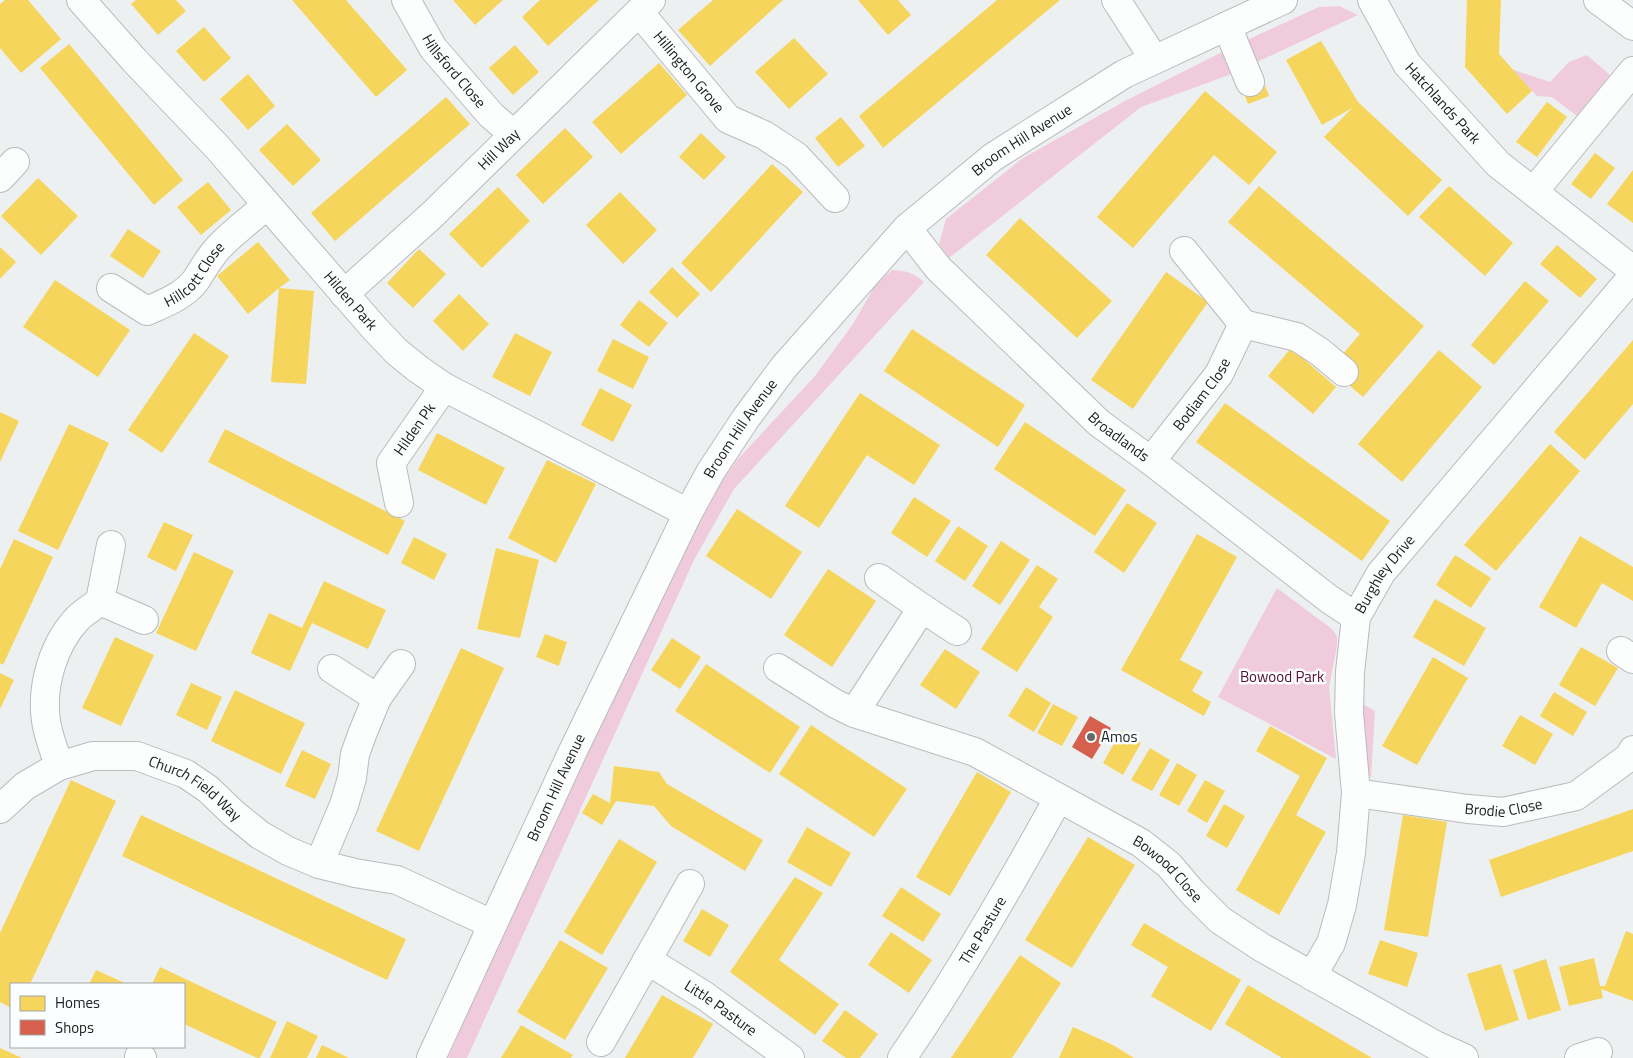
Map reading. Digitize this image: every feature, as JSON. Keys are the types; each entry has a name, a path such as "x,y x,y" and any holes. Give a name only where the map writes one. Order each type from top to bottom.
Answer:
{"street":[{"name":"Hilden Park","path":"81,0 135,61 218,148 344,294 397,352 444,386 688,513"},
{"name":"Hillsford Close","path":"406,0 432,48 491,115 513,134"},
{"path":"1116,0 1154,59"},
{"name":"Broom Hill Avenue","path":"431,1058 492,924 659,570 688,513 716,463 746,418 784,367 907,228 992,157 1124,74 1283,0"},
{"name":"Hatchlands Park","path":"1372,0 1407,64 1498,164 1633,270"},
{"path":"1598,0 1633,26"},
{"name":"Hill Way","path":"344,294 432,215 645,6"},
{"name":"Hillington Grove","path":"645,6 728,119 764,135 796,156 836,198"},
{"path":"1227,26 1250,82"},
{"path":"1534,191 1633,70"},
{"name":"Hillcott Close","path":"111,288 147,311 167,303 181,294 195,280 204,264 218,248 267,205"},
{"name":"Broadlands","path":"907,228 938,268 1098,423 1151,461 1321,593 1356,617"},
{"path":"1184,250 1243,324 1297,337 1320,352 1344,372"},
{"name":"Burghley Drive","path":"1312,976 1331,943 1342,904 1351,853 1356,793 1349,714 1350,672 1356,617 1388,566 1633,276"},
{"name":"Bodiam Close","path":"1151,461 1219,374 1243,324"},
{"name":"Hilden Pk","path":"399,503 391,464 444,386"},
{"path":"59,766 46,723 47,680 52,659 63,639 78,618 100,601 111,545"},
{"path":"879,578 957,631"},
{"path":"100,601 144,620"},
{"path":"854,713 922,608"},
{"path":"319,864 344,805 352,778 355,754 377,698 401,664"},
{"name":"Bowood Close","path":"778,668 834,703 854,713 975,752 1141,843 1170,865 1192,892 1220,920 1261,948 1435,1045 1464,1058"},
{"path":"332,669 377,698"},
{"name":"Brodie Close","path":"1356,793 1468,809 1503,812 1576,796 1629,757 1633,750"},
{"name":"Church Field Way","path":"0,809 25,786 59,766 93,756 137,756 186,774 208,789 260,835 288,851 319,864 355,873 397,880 492,924"},
{"name":"The Pasture","path":"902,1058 937,1007 1058,799"},
{"path":"601,1042 690,884"},
{"name":"Little Pasture","path":"647,960 705,996 790,1058"}],"green space":[{"path":"1339,6 1358,15 1229,75 1141,107 949,258 939,244 946,219 1023,158 1125,101 1236,45 1319,7"},
{"path":"1587,55 1610,75 1577,116 1552,97 1537,96 1511,69 1550,82 1569,62"},
{"path":"892,270 909,273 924,282 734,489 694,560 467,1058 448,1058 488,963 513,914 673,573 723,480 737,460 815,376 853,324 876,284"},
{"name":"Bowood Park","path":"1277,588 1332,629 1337,636 1337,646 1329,687 1336,759 1218,697"},
{"path":"1358,701 1375,711 1371,778 1364,763"}],"building: Homes":[{"path":"5,0 28,0 61,39 21,73 0,48 0,4"},
{"path":"136,0 176,0 186,11 158,35 131,4"},
{"path":"292,0 346,0 407,70 376,97"},
{"path":"453,0 503,0 475,25"},
{"path":"540,0 599,0 548,46 522,17"},
{"path":"713,0 783,0 710,66 678,30"},
{"path":"858,0 898,0 911,15 888,35"},
{"path":"997,0 1060,0 883,148 859,116"},
{"path":"1467,0 1501,0 1499,54 1532,91 1507,114 1465,67"},
{"path":"204,27 231,58 204,82 176,51"},
{"path":"794,38 828,74 789,109 755,72"},
{"path":"1321,41 1358,102 1442,180 1408,216 1324,137 1352,108 1322,125 1286,60"},
{"path":"69,44 183,180 154,205 40,68"},
{"path":"515,45 539,72 513,95 489,68"},
{"path":"659,63 687,95 621,154 592,122"},
{"path":"248,74 275,106 248,130 220,99"},
{"path":"1262,78 1269,96 1248,104 1241,86"},
{"path":"1205,91 1277,152 1249,185 1214,155 1133,248 1097,217"},
{"path":"446,97 470,124 335,241 311,213"},
{"path":"1547,102 1567,117 1537,157 1516,142"},
{"path":"841,117 865,146 838,167 815,138"},
{"path":"287,124 321,160 293,186 259,150"},
{"path":"565,128 593,157 543,204 516,175"},
{"path":"701,133 726,157 704,180 679,157"},
{"path":"1595,153 1615,168 1591,199 1571,184"},
{"path":"772,164 803,192 711,292 681,263"},
{"path":"1633,170 1633,223 1607,204"},
{"path":"38,178 78,216 41,255 1,216"},
{"path":"208,182 231,210 201,235 177,207"},
{"path":"1259,186 1424,326 1363,397 1330,369 1360,334 1228,222"},
{"path":"1449,186 1513,243 1485,276 1419,217"},
{"path":"498,187 530,221 482,268 449,234"},
{"path":"620,192 657,230 623,264 586,225"},
{"path":"1020,218 1112,301 1077,338 986,255"},
{"path":"128,229 161,251 143,278 110,256"},
{"path":"258,242 290,280 248,314 217,276"},
{"path":"1557,245 1597,279 1580,298 1540,264"},
{"path":"0,247 16,262 0,279"},
{"path":"419,249 446,274 413,308 387,283"},
{"path":"672,267 700,294 677,318 649,292"},
{"path":"1166,272 1208,302 1133,409 1091,380"},
{"path":"55,280 130,330 98,377 23,327"},
{"path":"1525,281 1549,301 1494,365 1471,345"},
{"path":"279,288 314,291 306,384 271,382"},
{"path":"459,294 489,324 463,351 433,321"},
{"path":"639,300 668,323 649,347 620,325"},
{"path":"912,329 1025,405 998,447 884,371"},
{"path":"194,333 229,356 162,453 128,430"},
{"path":"515,333 552,352 530,396 492,377"},
{"path":"613,339 649,357 633,389 597,371"},
{"path":"1633,340 1633,404 1585,460 1554,432"},
{"path":"1291,348 1336,387 1313,414 1268,376"},
{"path":"1439,350 1482,387 1402,482 1358,444"},
{"path":"600,388 632,405 613,442 581,425"},
{"path":"860,393 940,445 914,485 867,455 819,528 785,506"},
{"path":"1225,403 1390,521 1362,561 1196,442"},
{"path":"0,412 19,421 0,462"},
{"path":"1025,422 1126,490 1095,536 994,469"},
{"path":"69,424 109,443 58,550 18,531"},
{"path":"225,429 405,521 388,555 208,462"},
{"path":"437,433 505,468 486,505 418,470"},
{"path":"1550,444 1580,471 1496,571 1464,545"},
{"path":"547,460 596,484 556,563 508,538"},
{"path":"914,497 951,521 927,557 891,533"},
{"path":"1127,503 1157,523 1124,573 1094,552"},
{"path":"737,509 802,552 771,599 706,556"},
{"path":"164,522 193,535 176,571 147,557"},
{"path":"958,526 988,546 965,581 935,561"},
{"path":"1197,534 1237,557 1180,660 1203,672 1192,691 1211,702 1204,716 1121,670"},
{"path":"1580,536 1633,567 1633,601 1602,583 1576,628 1539,607"},
{"path":"414,537 447,554 434,580 401,563"},
{"path":"14,539 53,557 3,665 0,663 0,569"},
{"path":"1001,541 1030,560 1000,605 972,586"},
{"path":"496,548 539,560 520,638 477,629"},
{"path":"194,552 234,571 196,651 156,633"},
{"path":"1455,555 1491,578 1471,608 1436,585"},
{"path":"1037,565 1058,579 1039,607 1053,617 1017,672 981,649"},
{"path":"828,569 876,601 832,667 784,635"},
{"path":"324,581 386,610 368,649 312,623 290,671 251,653 269,613 302,628"},
{"path":"1435,599 1486,628 1464,666 1413,637"},
{"path":"545,634 567,642 559,666 536,657"},
{"path":"115,637 154,655 121,726 82,708"},
{"path":"672,638 701,657 680,689 651,670"},
{"path":"1581,647 1618,668 1595,706 1559,685"},
{"path":"461,648 504,668 419,851 376,831"},
{"path":"945,649 980,672 956,709 920,685"},
{"path":"1433,657 1468,678 1417,765 1382,746"},
{"path":"706,664 800,727 770,773 675,711"},
{"path":"0,673 14,680 0,709"},
{"path":"191,683 222,697 207,730 176,715"},
{"path":"1026,687 1051,703 1034,732 1008,716"},
{"path":"235,690 305,723 281,774 211,741"},
{"path":"1554,692 1587,712 1573,736 1540,716"},
{"path":"1053,704 1078,717 1062,746 1037,733"},
{"path":"1520,715 1553,734 1535,765 1502,746"},
{"path":"811,725 907,789 874,837 779,774"},
{"path":"1270,726 1327,758 1296,815 1326,832 1279,915 1236,890 1300,776 1256,751"},
{"path":"1121,731 1141,743 1123,775 1103,763"},
{"path":"1150,748 1170,760 1152,791 1131,780"},
{"path":"302,750 331,764 315,799 285,786"},
{"path":"1177,763 1197,775 1179,806 1159,795"},
{"path":"614,766 659,772 667,784 763,840 745,871 671,826 654,806 616,801 602,825 582,813 593,794 610,803"},
{"path":"977,772 1011,792 950,896 916,877"},
{"path":"71,780 116,801 30,983 10,983 10,1007 0,1002 0,933"},
{"path":"1205,780 1225,791 1207,823 1187,811"},
{"path":"1224,804 1245,816 1227,848 1206,836"},
{"path":"1633,809 1633,851 1501,897 1489,860"},
{"path":"141,815 406,939 387,980 122,856"},
{"path":"1403,815 1447,822 1428,937 1384,930"},
{"path":"807,827 851,853 831,887 787,862"},
{"path":"1088,837 1135,865 1072,968 1025,940"},
{"path":"619,839 657,862 602,955 564,932"},
{"path":"795,877 823,893 779,960 839,1004 815,1035 730,972"},
{"path":"901,887 941,914 923,942 882,916"},
{"path":"702,909 729,925 710,957 683,941"},
{"path":"1144,923 1241,980 1211,1031 1151,996 1168,967 1131,945"},
{"path":"1626,931 1633,934 1633,1001 1601,989 1603,998 1569,1006 1559,967 1594,958 1600,986 1605,986"},
{"path":"891,932 932,960 909,993 868,965"},
{"path":"560,940 608,968 565,1040 517,1012"},
{"path":"1380,940 1418,953 1407,987 1368,974"},
{"path":"1020,955 1061,983 1012,1058 951,1058"},
{"path":"1546,959 1561,1010 1528,1020 1513,970"},
{"path":"1501,964 1519,1020 1485,1031 1467,974"},
{"path":"160,967 277,1022 260,1058 185,1024 185,983 152,983"},
{"path":"96,970 125,983 90,983"},
{"path":"1248,985 1372,1058 1282,1058 1225,1024"},
{"path":"662,995 713,1024 693,1058 625,1058"},
{"path":"845,1010 878,1034 860,1058 846,1058 822,1041"},
{"path":"287,1021 318,1036 307,1058 270,1058"},
{"path":"521,1025 573,1055 571,1058 501,1058"},
{"path":"1073,1027 1113,1045 1134,1058 1059,1058"},
{"path":"322,1045 349,1058 316,1058"},
{"path":"0,1048 22,1058 0,1058"}],"building: Shops":[{"name":"Amos","path":"1090,716 1111,728 1092,759 1072,747"}],"place":[{"name":"Amos","path":"1091,737"}]}
